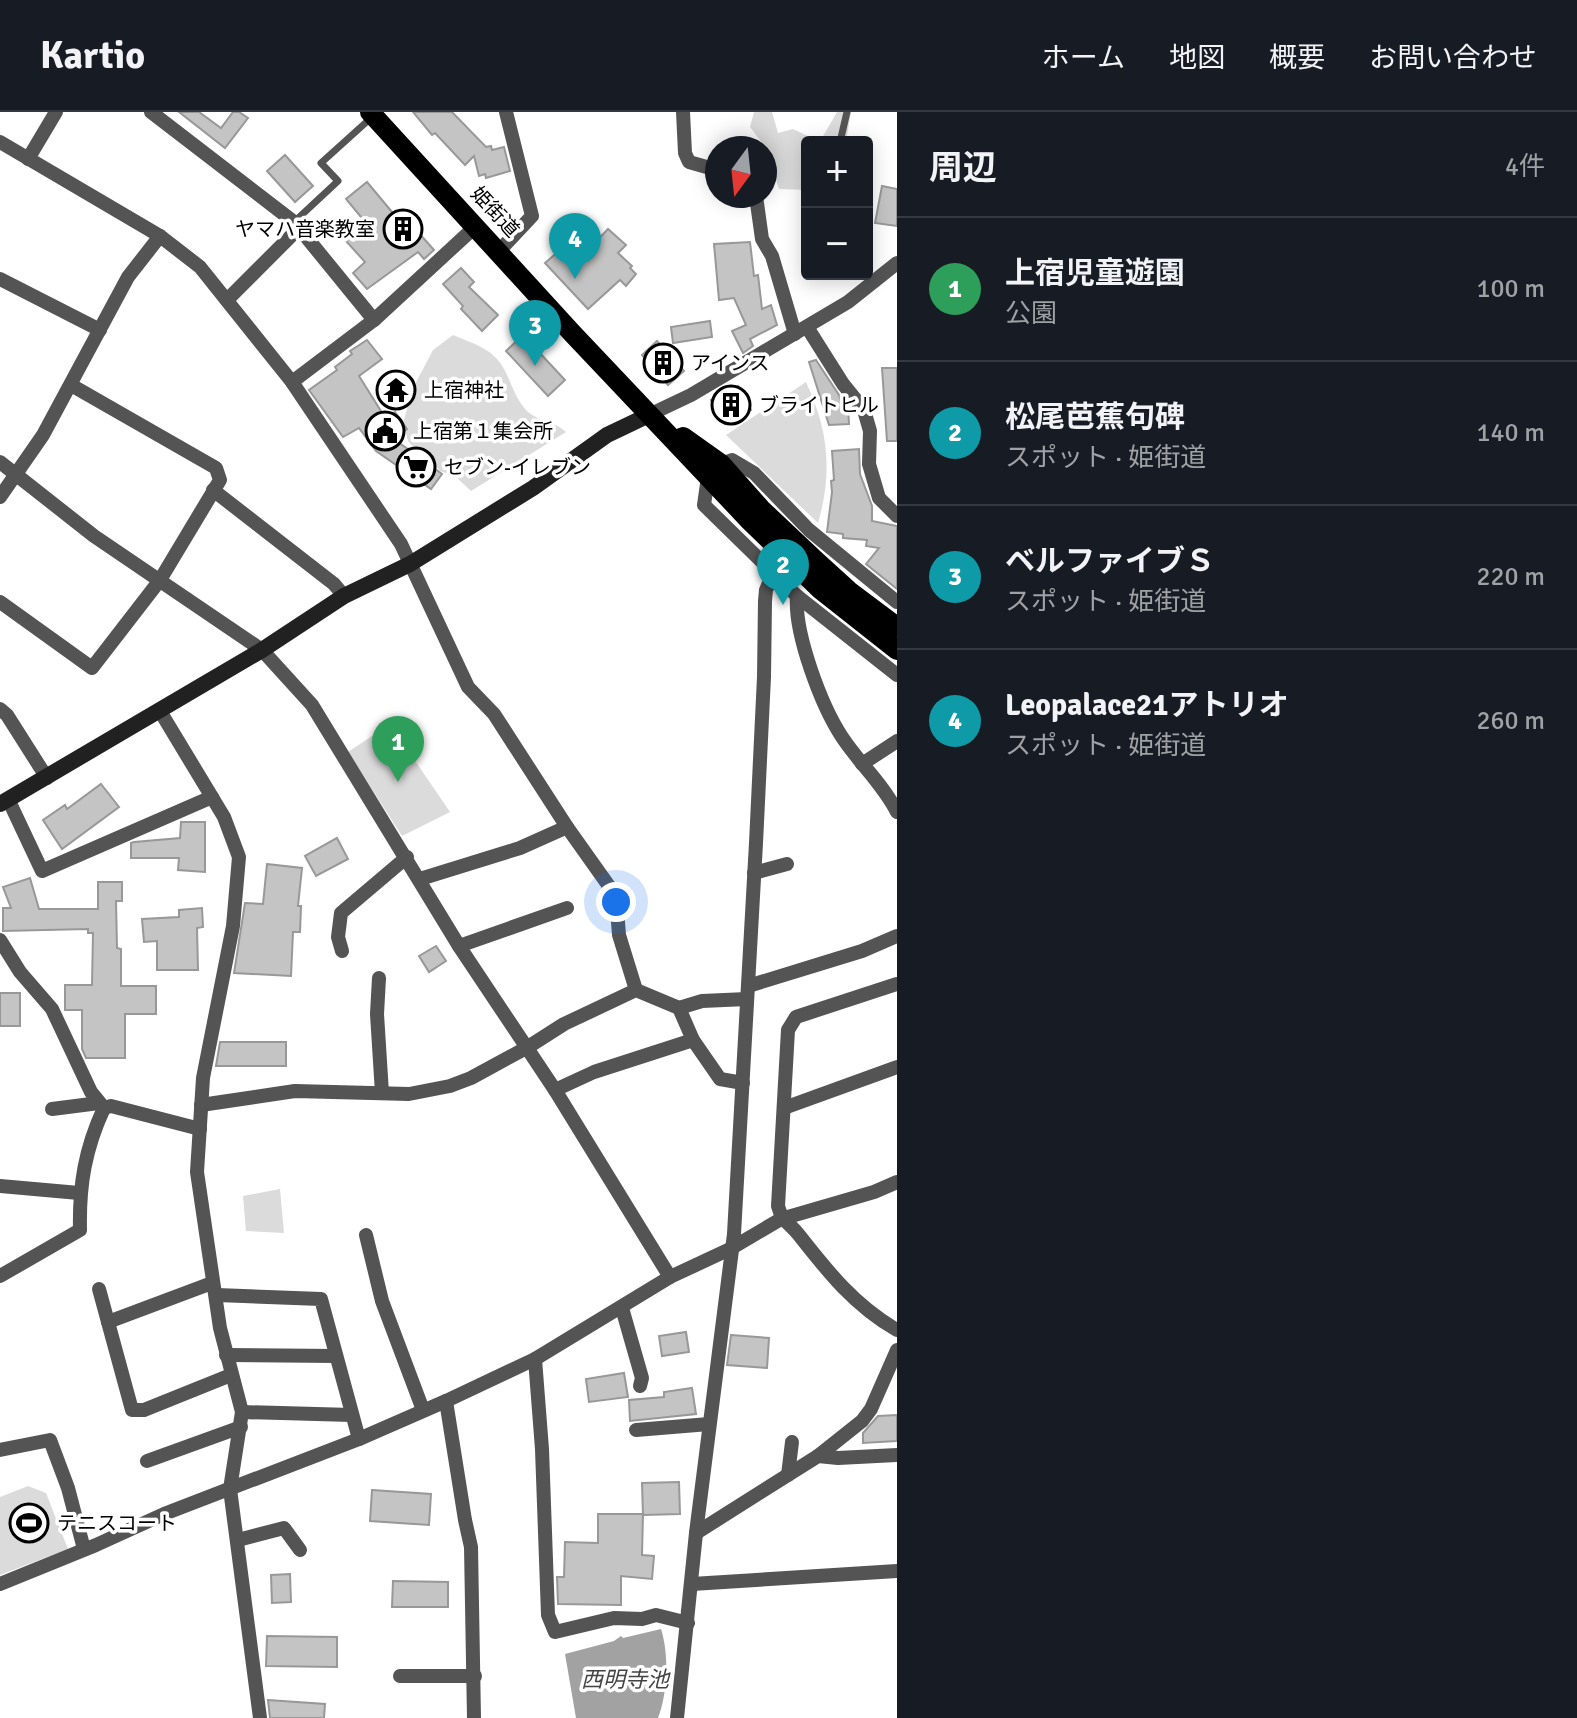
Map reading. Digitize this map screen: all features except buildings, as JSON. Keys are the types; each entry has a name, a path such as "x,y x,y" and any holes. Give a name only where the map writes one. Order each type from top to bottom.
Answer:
{"main road":[{"name":"姫街道","path":"372,114 572,333 651,414 715,470 821,590 897,650"},
{"name":"姫街道","path":"755,515 897,627"}],"street":[{"path":"28,159 56,112"},
{"path":"151,112 296,225 374,320"},
{"path":"499,251 532,216 506,112"},
{"path":"683,112 685,153 689,162 705,167"},
{"path":"0,142 160,236 200,267 292,382 401,544 468,687 494,714 616,896 619,935 636,990"},
{"path":"758,208 762,239 772,256 801,330 864,410 870,431 869,464 879,498 897,516"},
{"path":"227,300 296,225"},
{"path":"292,382 374,320 476,226"},
{"path":"0,497 71,385 128,277 160,236"},
{"path":"212,797 42,871 5,802 262,650 344,596 410,564 533,488 607,435 691,395 848,302 897,263"},
{"path":"0,280 100,330"},
{"path":"0,602 92,668 160,580 220,480 216,468 71,385"},
{"path":"897,602 809,530 754,473 732,460 715,470 704,505 797,596 897,675"},
{"path":"0,462 94,536 262,650 312,705 459,946 528,1047 670,1277"},
{"path":"213,490 334,584 344,596"},
{"path":"677,1718 696,1533 734,1234 764,677 765,601 773,574"},
{"path":"797,596 798,630 825,702 841,735 889,796 897,812"},
{"path":"0,709 7,715 47,778"},
{"path":"160,711 224,817 239,857 233,926 203,1078 197,1172 214,1289 241,1419 230,1489 260,1718"},
{"path":"862,764 897,741"},
{"path":"420,879 520,848 567,827"},
{"path":"342,951 338,937 341,913 407,857"},
{"path":"754,873 787,864"},
{"path":"459,946 567,908"},
{"path":"201,1105 295,1091 409,1094 450,1086 471,1078 564,1024 636,990 679,1008 748,993 897,936"},
{"path":"0,940 20,972 52,1009 91,1092 101,1106"},
{"path":"379,978 377,1014 382,1093"},
{"path":"897,984 796,1017 788,1030 778,1206 781,1219 793,1228 839,1286 897,1330"},
{"path":"679,1008 693,1040 720,1079 743,1083"},
{"path":"555,1090 594,1072 693,1040"},
{"path":"784,1108 897,1067"},
{"path":"0,1276 80,1230 79,1193 86,1151 101,1106"},
{"path":"52,1109 111,1106 200,1129"},
{"path":"0,1584 164,1514 359,1439 446,1401 535,1359 670,1277 730,1249 781,1219 874,1192 897,1182"},
{"path":"0,1186 79,1193"},
{"path":"366,1235 382,1301 423,1410"},
{"path":"99,1289 132,1410 144,1410 231,1375"},
{"path":"108,1322 214,1289 321,1299 359,1439"},
{"path":"622,1308 642,1378 640,1386"},
{"path":"696,1533 818,1456 862,1421 871,1409 897,1350"},
{"path":"226,1355 336,1356"},
{"path":"535,1359 542,1449 548,1615 555,1632 614,1618 642,1619 656,1615 688,1623"},
{"path":"446,1401 471,1547 474,1718"},
{"path":"147,1461 241,1419 352,1415"},
{"path":"636,1430 709,1424"},
{"path":"0,1450 50,1440 68,1488 84,1549"},
{"path":"788,1475 792,1442"},
{"path":"818,1456 897,1455"},
{"path":"238,1540 284,1528 300,1550"},
{"path":"692,1584 897,1571"},
{"path":"400,1676 475,1676"}],"lane":[{"path":"841,136 847,112"},
{"path":"296,225 338,181 321,163 372,114"}],"shaded area":[{"path":"754,112 772,112 778,133 793,129 808,136 801,136 801,190 779,189 777,136 757,136 750,127"},
{"path":"837,112 851,112 847,136 823,136"},
{"path":"453,335 494,356 528,412 566,432 471,491 455,476 440,471 430,459 418,453 408,441 403,423 413,388 433,350"},
{"path":"806,382 819,417 826,451 826,486 818,523 726,435"},
{"path":"390,724 450,812 402,836 348,752"},
{"path":"280,1189 284,1233 246,1231 243,1196"},
{"name":"テニスコート","path":"28,1486 46,1493 68,1549 0,1575 0,1497"}],"water":[{"name":"西明寺池","path":"661,1629 666,1674 658,1718 576,1718 565,1654 614,1641 621,1636"}],"place":[{"name":"ヤマハ音楽教室","path":"403,229"},
{"name":"Leopalace21アトリオ","path":"575,279"},
{"name":"アインス","path":"663,363"},
{"name":"ベルファイブＳ","path":"535,366"},
{"name":"上宿神社","path":"396,390"},
{"name":"ブライトヒル","path":"731,405"},
{"name":"上宿第１集会所","path":"385,431"},
{"name":"セブン-イレブン","path":"416,467"},
{"name":"松尾芭蕉句碑","path":"783,605"},
{"name":"上宿児童遊園","path":"398,782"},
{"name":"テニスコート","path":"29,1523"}]}
